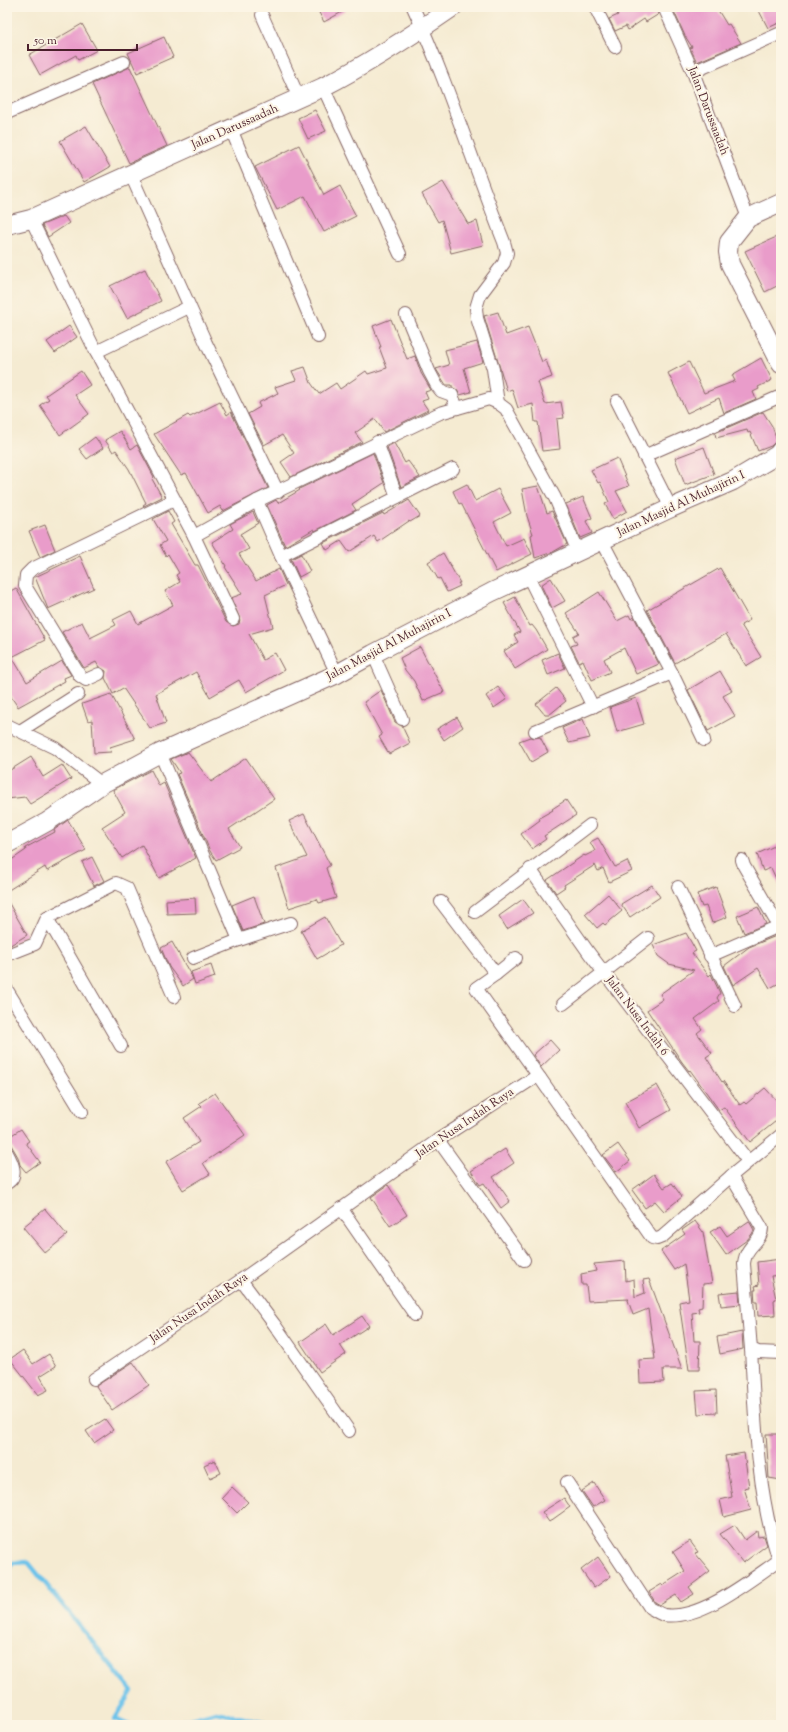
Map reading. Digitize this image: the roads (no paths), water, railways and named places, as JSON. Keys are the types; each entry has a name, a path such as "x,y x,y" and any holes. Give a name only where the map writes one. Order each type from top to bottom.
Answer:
{"street":[{"path":"413,7 423,28 507,253 504,263 480,295 476,308 493,369 498,403"},
{"name":"Jalan Darussaadah","path":"8,223 31,219 323,87 345,76 423,28 453,7"},
{"path":"595,7 615,47"},
{"name":"Jalan Darussaadah","path":"664,7 693,72 748,218"},
{"path":"262,15 299,98"},
{"path":"693,72 781,33"},
{"path":"7,113 124,62"},
{"path":"323,87 400,254"},
{"path":"231,128 318,337"},
{"path":"131,175 189,307 278,492"},
{"path":"781,203 748,218 729,242 728,252 730,264 781,364"},
{"path":"31,219 96,352 194,536 233,619"},
{"path":"96,352 189,307"},
{"path":"406,315 429,371 441,391 452,395 457,408"},
{"path":"644,456 781,396"},
{"path":"194,536 257,501 377,442 440,413 489,399 506,409 555,498 578,552"},
{"path":"617,401 671,508"},
{"path":"377,442 397,497"},
{"name":"Jalan Masjid Al Muhajirin I","path":"7,844 48,822 102,784 160,754 337,674 492,592 671,508 733,481 779,453"},
{"path":"281,556 453,469"},
{"path":"99,674 86,680 80,676 25,586 26,575 32,569 174,500"},
{"path":"257,501 281,556 337,674"},
{"path":"602,541 672,673 704,740"},
{"path":"528,576 593,707"},
{"path":"373,654 402,719"},
{"path":"535,731 672,673"},
{"path":"20,731 78,694"},
{"path":"7,725 68,756 102,784"},
{"path":"160,754 239,940"},
{"path":"475,912 590,825"},
{"path":"710,956 780,928 742,860"},
{"name":"Jalan Nusa Indah 6","path":"530,869 603,972 748,1161"},
{"path":"7,955 35,944 47,918 116,883 127,888 174,997"},
{"path":"678,887 735,1006"},
{"path":"441,902 496,974"},
{"path":"47,918 121,1046"},
{"path":"193,958 239,940 291,923"},
{"path":"563,1004 648,938"},
{"path":"516,958 476,988 652,1238 662,1238 748,1161 781,1135"},
{"path":"7,990 82,1112"},
{"name":"Jalan Nusa Indah Raya","path":"94,1379 241,1280 438,1140 529,1080 540,1078"},
{"path":"438,1140 524,1260"},
{"path":"7,1153 13,1164 14,1174 7,1183"},
{"path":"567,1482 650,1608 663,1615 680,1615 699,1610 722,1598 780,1560 768,1520 760,1471 744,1264 746,1255 762,1233 762,1228 731,1176"},
{"path":"341,1208 415,1315"},
{"path":"241,1280 274,1324 349,1431"},
{"path":"751,1349 758,1352 781,1353"}],"waterway":[{"path":"7,1573 12,1563 28,1562 132,1691 115,1719 129,1725"},
{"path":"169,1725 216,1712 266,1723 266,1725"}]}
